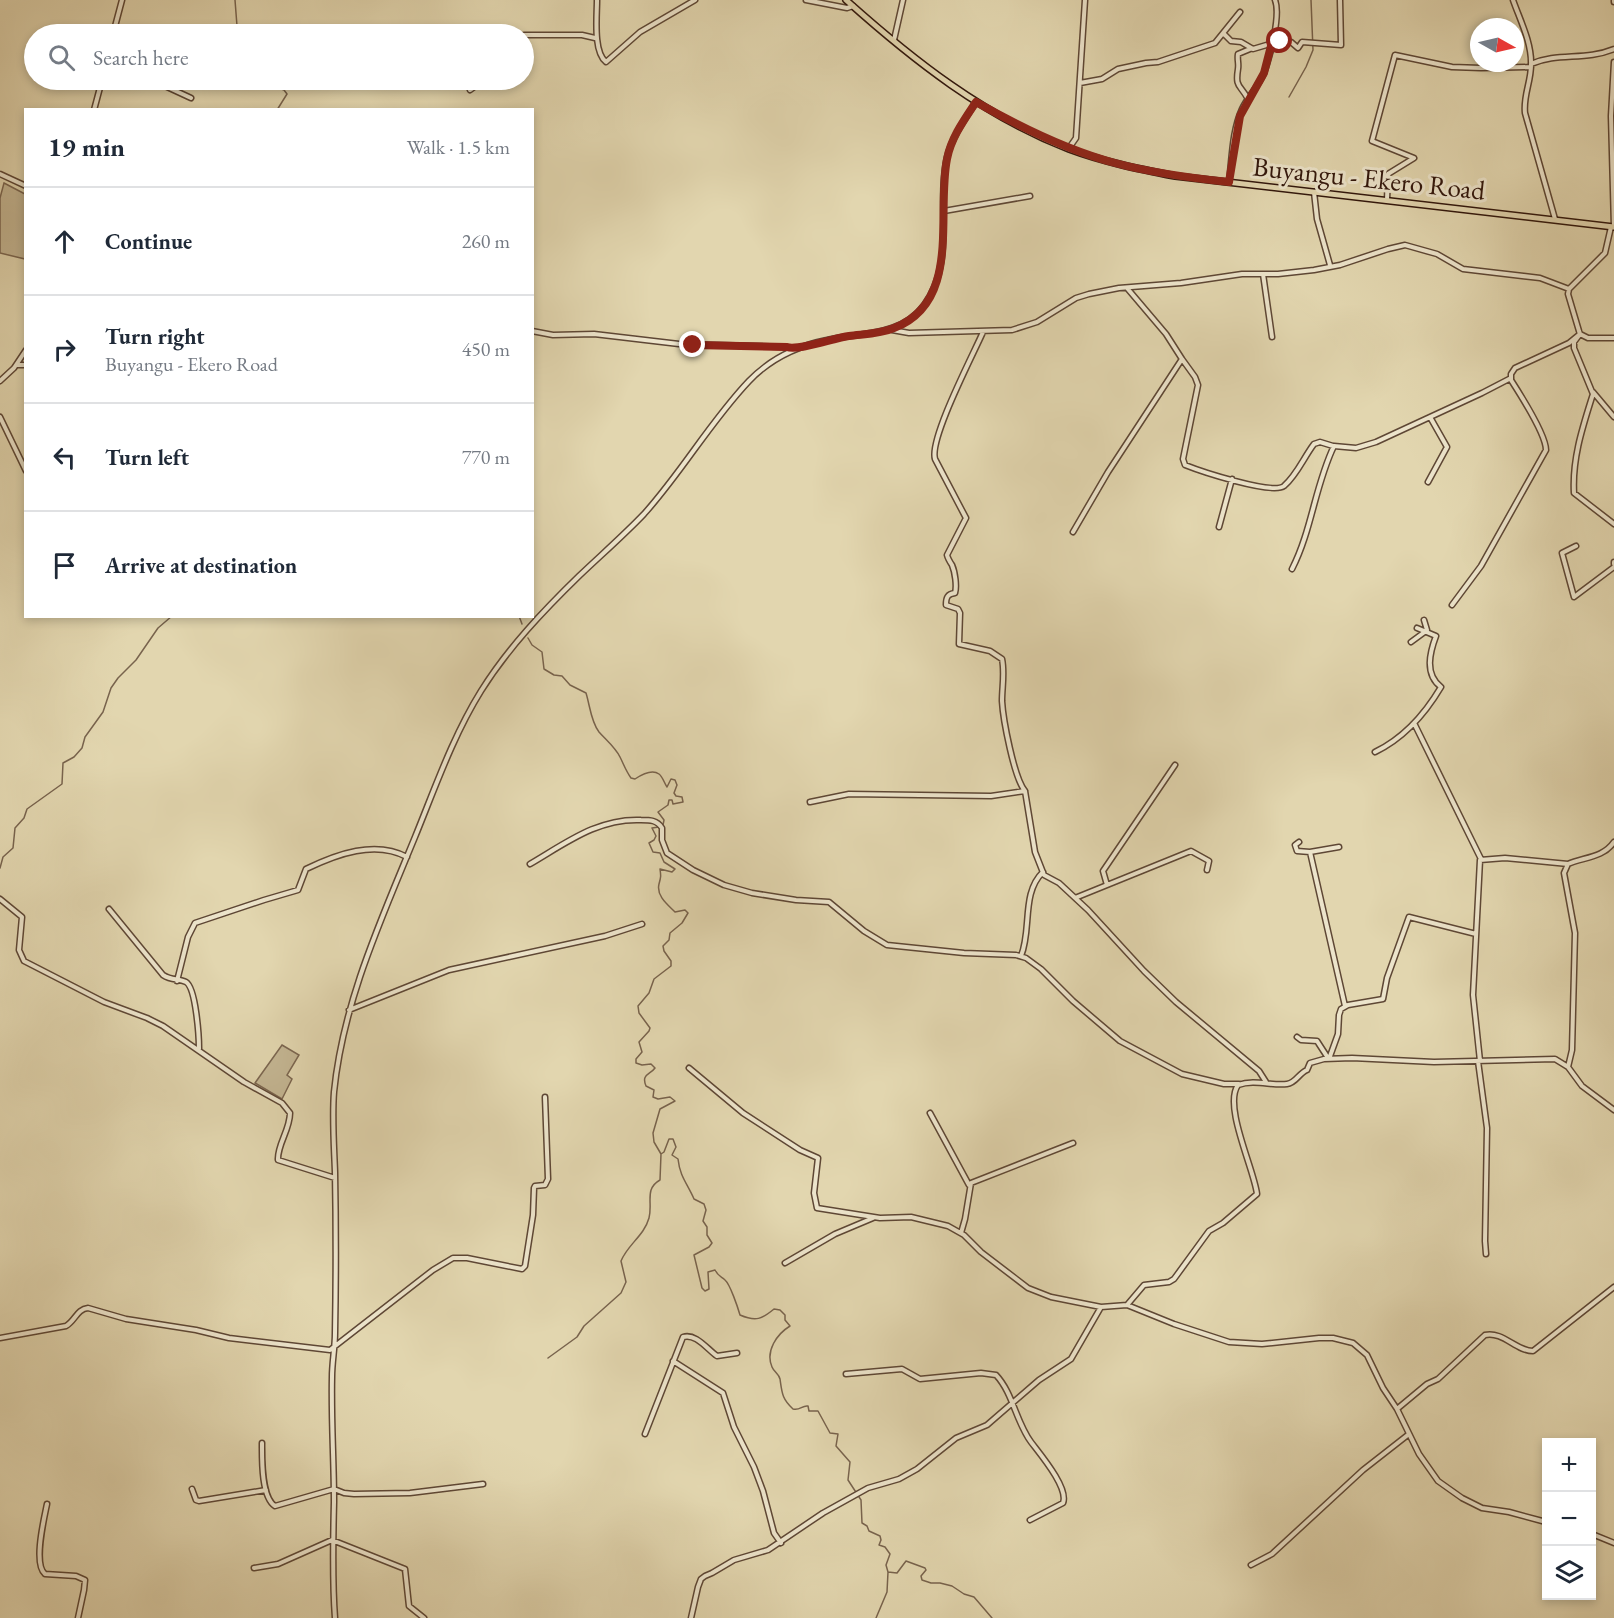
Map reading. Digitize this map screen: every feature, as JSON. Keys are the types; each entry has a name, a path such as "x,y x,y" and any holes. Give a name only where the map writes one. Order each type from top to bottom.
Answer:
{"main road":[{"name":"Buyangu - Ekero Road","path":"846,0 947,83 976,102 1018,126 1069,148 1134,168 1175,176 1613,227"}],"street":[{"path":"116,24 122,0"},
{"path":"597,0 595,38 602,59 607,62 639,32 694,0"},
{"path":"806,0 847,8 853,6"},
{"path":"894,40 903,0"},
{"path":"1069,148 1076,138 1085,0"},
{"path":"1229,182 1236,132 1242,109 1264,73 1272,42 1277,18 1275,0"},
{"path":"1248,99 1235,77 1238,68 1238,54 1272,42 1288,42 1298,48 1302,42 1341,45 1340,0"},
{"path":"1512,0 1531,51 1531,66 1524,102 1525,113 1555,219"},
{"path":"1080,83 1102,79 1118,69 1181,56 1215,43 1240,12"},
{"path":"1224,34 1250,49"},
{"path":"534,35 582,35 595,38"},
{"path":"1387,200 1388,174 1414,158 1374,143 1372,140 1394,56 1400,55 1435,64 1469,68 1531,66 1552,58 1597,55 1614,49"},
{"path":"1614,62 1613,227 1605,253 1569,289 1568,294 1580,334 1588,338 1614,338"},
{"path":"95,108 99,90"},
{"path":"174,90 191,98"},
{"path":"335,1618 332,1540 334,1098 339,1061 357,982 442,770 482,689 508,653 545,610 625,534 658,498 752,378 793,349 826,340 891,329 905,323 924,306 934,289 941,264 945,170 949,151 976,102"},
{"path":"0,174 24,185"},
{"path":"1314,192 1317,219 1330,265"},
{"path":"944,211 1030,196"},
{"path":"891,329 909,333 1018,329 1048,316 1083,296 1126,288 1242,274 1314,270 1330,265 1340,265 1406,245 1437,254 1462,269 1540,278 1569,289"},
{"path":"1263,274 1272,337"},
{"path":"1126,288 1166,334 1196,377 1198,385 1184,464 1265,488 1280,488 1294,475 1314,444 1320,442 1356,448 1365,446 1482,393 1510,378 1515,368 1569,343 1580,334"},
{"path":"534,331 553,335 602,335 679,344 793,349"},
{"path":"983,332 933,450 935,459 966,518 947,555 947,560 952,565 957,588 955,593 946,598 946,605 958,609 960,613 959,644 990,651 1002,659 1004,669 1003,714 1016,771 1025,791 1034,845 1043,872 1088,910 1176,1002 1258,1071 1266,1082"},
{"path":"1580,334 1574,342 1574,348 1593,392 1614,417"},
{"path":"0,381 17,365 24,353"},
{"path":"1073,532 1108,472 1182,359"},
{"path":"17,365 24,365"},
{"path":"1452,605 1481,566 1546,450 1539,429 1510,378"},
{"path":"1593,392 1579,436 1574,491 1577,496 1614,524"},
{"path":"0,417 24,467"},
{"path":"1428,482 1447,447 1430,417"},
{"path":"1292,569 1309,525 1322,476 1334,446"},
{"path":"1219,527 1232,479"},
{"path":"1576,546 1562,553 1574,597 1614,564"},
{"path":"1424,620 1427,630"},
{"path":"1375,752 1391,743 1414,723 1441,687 1437,684 1429,665 1436,636 1427,630 1417,628"},
{"path":"1411,642 1427,630"},
{"path":"1414,723 1481,859 1473,995 1487,1128 1486,1254"},
{"path":"1107,885 1102,871 1165,783 1175,765"},
{"path":"810,802 849,794 991,796 1025,791"},
{"path":"530,864 598,825 614,821 652,820 662,828 662,840 667,853 693,870 724,885 752,893 796,900 829,902 864,932 887,945 1021,956 1041,969 1110,1034 1182,1074 1224,1084 1266,1082 1276,1084 1293,1082 1302,1071 1307,1070 1310,1063 1329,1059 1479,1061 1555,1059 1568,1067 1582,1086 1614,1110"},
{"path":"1299,842 1295,845 1297,851 1310,852 1339,847"},
{"path":"1481,859 1505,858 1568,864 1607,851 1614,842"},
{"path":"177,981 190,931 195,923 298,890 306,869 357,851 383,849 407,857"},
{"path":"1075,898 1191,851 1209,861 1207,870"},
{"path":"1310,852 1345,1006"},
{"path":"1568,864 1564,879 1575,933 1572,1050 1568,1067"},
{"path":"1021,956 1025,944 1032,890 1035,881 1043,872"},
{"path":"0,899 22,917 19,950 24,961 104,1002 155,1022 199,1049 226,1071 286,1107 290,1113 290,1120 278,1160 335,1178"},
{"path":"109,909 164,975 187,983 193,994 199,1049"},
{"path":"1329,1059 1338,1034 1339,1013 1345,1006 1383,999 1409,917 1476,934"},
{"path":"349,1011 448,970 605,936 642,924"},
{"path":"1297,1037 1301,1040 1317,1041 1329,1059"},
{"path":"689,1068 743,1113 800,1150 818,1158 814,1193 817,1208 852,1212 873,1218 911,1217 939,1223 961,1233 998,1266 1033,1291 1101,1307 1126,1305 1174,1324 1236,1343 1262,1344 1319,1338 1333,1338 1353,1343 1367,1355 1408,1434 1433,1475 1462,1498 1482,1508 1542,1521"},
{"path":"1126,1305 1144,1285 1172,1281 1209,1231 1222,1224 1257,1194 1252,1168 1245,1155 1236,1115 1235,1091 1236,1087 1241,1084"},
{"path":"0,1338 66,1326 81,1310 88,1308 126,1319 196,1330 229,1338 323,1350 334,1349 351,1333 433,1270 453,1258 463,1257 524,1268 534,1188 537,1185 545,1185 548,1179 545,1097"},
{"path":"930,1113 969,1185 961,1233"},
{"path":"969,1185 984,1176 1073,1143"},
{"path":"785,1263 835,1234 873,1218"},
{"path":"1397,1409 1427,1384 1438,1379 1485,1335 1495,1334 1517,1346 1533,1351 1614,1287"},
{"path":"691,1618 698,1587 705,1576 734,1560 768,1551 809,1522 861,1491 899,1479 917,1469 951,1442 983,1428 1039,1380 1071,1359 1101,1307"},
{"path":"645,1434 681,1338 688,1335 717,1356 738,1353"},
{"path":"673,1361 723,1393 734,1427 763,1491 774,1533 782,1543"},
{"path":"846,1374 902,1369 920,1379 981,1373 996,1375 1003,1384 1026,1435 1054,1474 1065,1500 1030,1520"},
{"path":"1251,1565 1272,1554 1363,1470 1408,1434"},
{"path":"262,1443 266,1490 269,1501 274,1506 334,1489 354,1494 410,1493 483,1484"},
{"path":"192,1489 196,1500 199,1501 266,1490"},
{"path":"47,1504 41,1541 40,1566 45,1574 76,1576 85,1580 78,1618"},
{"path":"1596,1536 1614,1543"},
{"path":"254,1568 278,1563 332,1540 405,1569 409,1606 424,1618"}],"shaded area":[{"path":"4,183 24,193 24,259 0,253 0,198"},
{"path":"282,1045 299,1055 287,1075 292,1079 282,1099 255,1083"}],"waterway":[{"path":"235,0 237,24"},
{"path":"1289,97 1313,50 1311,0"},
{"path":"278,108 287,94 284,90"},
{"path":"0,868 3,857 13,848 15,828 24,818 27,809 62,784 63,763 74,757 82,748 85,737 103,712 111,688 136,660 158,628 170,618"},
{"path":"520,618 522,624"},
{"path":"528,638 532,645 542,652 544,669 554,675 562,676 570,685 586,693 596,728 618,753 631,778 635,779 653,772 662,777 667,787 671,779 675,780 677,785 674,793 682,797 683,802 673,804 672,800 669,800 668,805 658,812 664,820 663,825"},
{"path":"548,1358 577,1337 584,1326 621,1293 626,1282 621,1261 647,1224 652,1188 660,1180 661,1154 654,1142 653,1133 660,1109 675,1101 670,1097 658,1099 653,1097 654,1090 646,1086 645,1079 655,1068 651,1064 636,1063 636,1059 642,1052 639,1042 650,1028 639,1013 638,1006 649,993 654,979 671,966 671,961 663,946 669,940 670,933 682,923 688,913 685,910 675,912 663,900 659,892 660,869 672,872 675,869 664,862 660,853 653,852 649,843 656,836 652,828 659,827"},
{"path":"661,1154 669,1139 673,1139 676,1147 672,1155 678,1159 682,1175 694,1199 704,1204 706,1210 703,1221 712,1243 694,1255 702,1288 705,1291 709,1289 708,1272 715,1270 729,1286 740,1315 758,1318 774,1309 780,1310 785,1315 785,1320 790,1326 777,1338 770,1355 772,1367 779,1377 783,1396 793,1409 808,1406 809,1411 818,1411 830,1433 838,1434 836,1446 850,1462 848,1480 861,1500 862,1523 869,1531 880,1536 879,1545 885,1547 890,1554 886,1565 888,1572 897,1573 906,1561 925,1568 921,1576 922,1580 952,1586 974,1597 992,1618"},
{"path":"876,1618 887,1592 888,1572"}],"route":[{"path":"693,345 793,349 841,337 886,331 910,320 924,306 938,279 942,254 944,185 948,156 959,130 976,102 1018,126 1069,148 1114,163 1175,176 1229,182 1235,138 1242,109 1264,73 1272,42 1280,41"}]}
